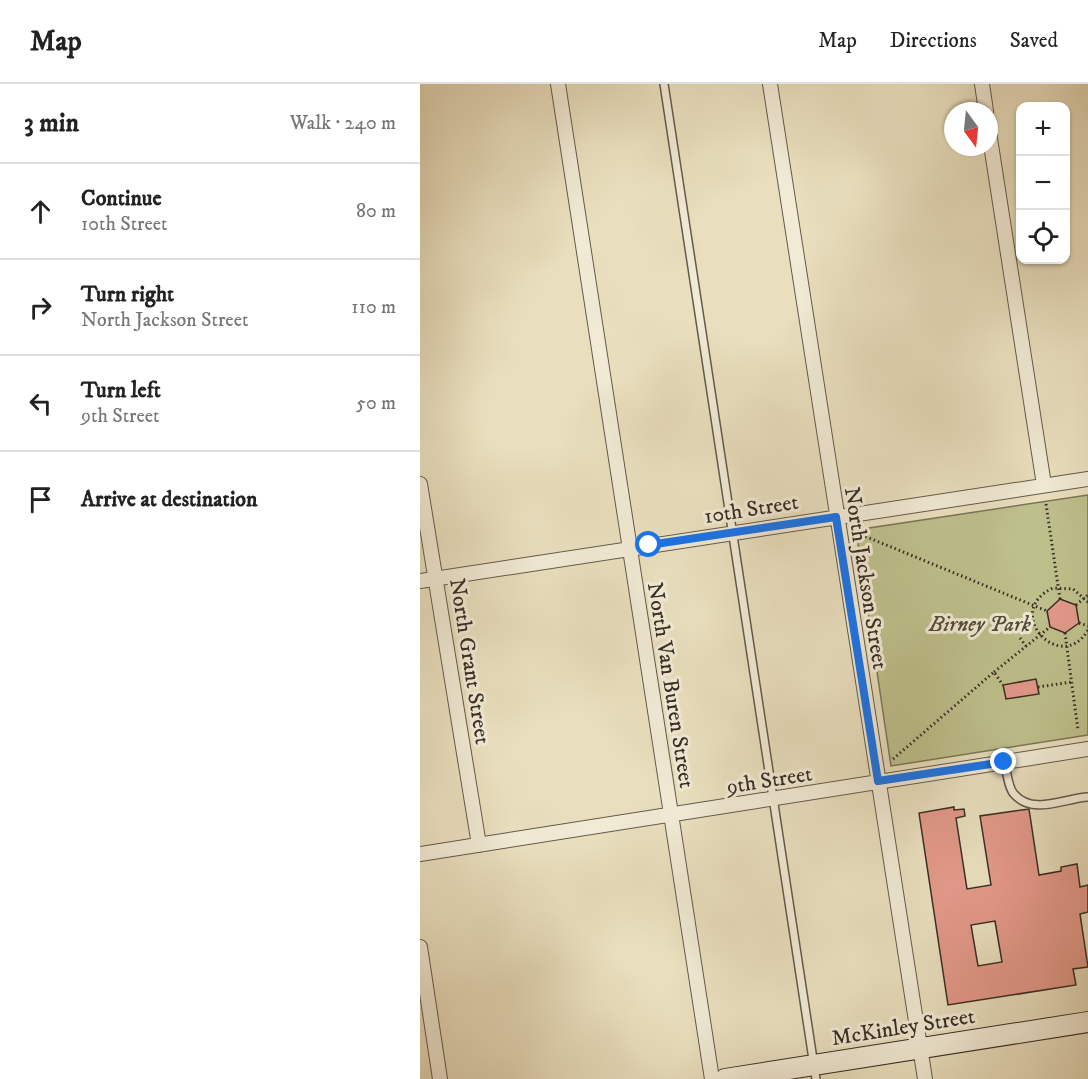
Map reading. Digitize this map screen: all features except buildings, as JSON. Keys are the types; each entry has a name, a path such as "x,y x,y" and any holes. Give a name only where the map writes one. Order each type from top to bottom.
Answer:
{"street":[{"name":"North Van Buren Street","path":"558,84 628,549 672,815 712,1079"},
{"name":"North Jackson Street","path":"770,84 925,1079"},
{"path":"981,84 984,102"},
{"path":"993,156 1044,485"},
{"name":"10th Street","path":"420,581 1088,479"},
{"name":"North Grant Street","path":"420,484 479,845"},
{"name":"9th Street","path":"420,854 1088,749"},
{"path":"420,947 440,1079"},
{"name":"McKinley Street","path":"725,1079 815,1072 921,1048 1088,1022"}],"lane":[{"path":"664,84 735,532 815,1072"},
{"path":"1004,762 1013,794 1027,803 1044,805 1088,797"}],"path":[{"path":"1046,504 1060,599"},
{"path":"857,533 1047,611"},
{"path":"1079,623 1088,628 1081,639 1067,646 1049,643 1039,635 1033,618 1035,606 1044,593 1058,587 1073,589 1086,596 1088,602"},
{"path":"1076,605 1086,596"},
{"path":"893,759 1050,627"},
{"path":"1065,633 1078,730"},
{"path":"1020,638 1026,646"},
{"path":"994,672 1003,685"},
{"path":"1038,687 1072,682"}],"green space":[{"name":"Birney Park","path":"1088,495 1088,735 891,766 856,530"}],"route":[{"path":"649,545 836,517 878,781 1004,762"}]}
